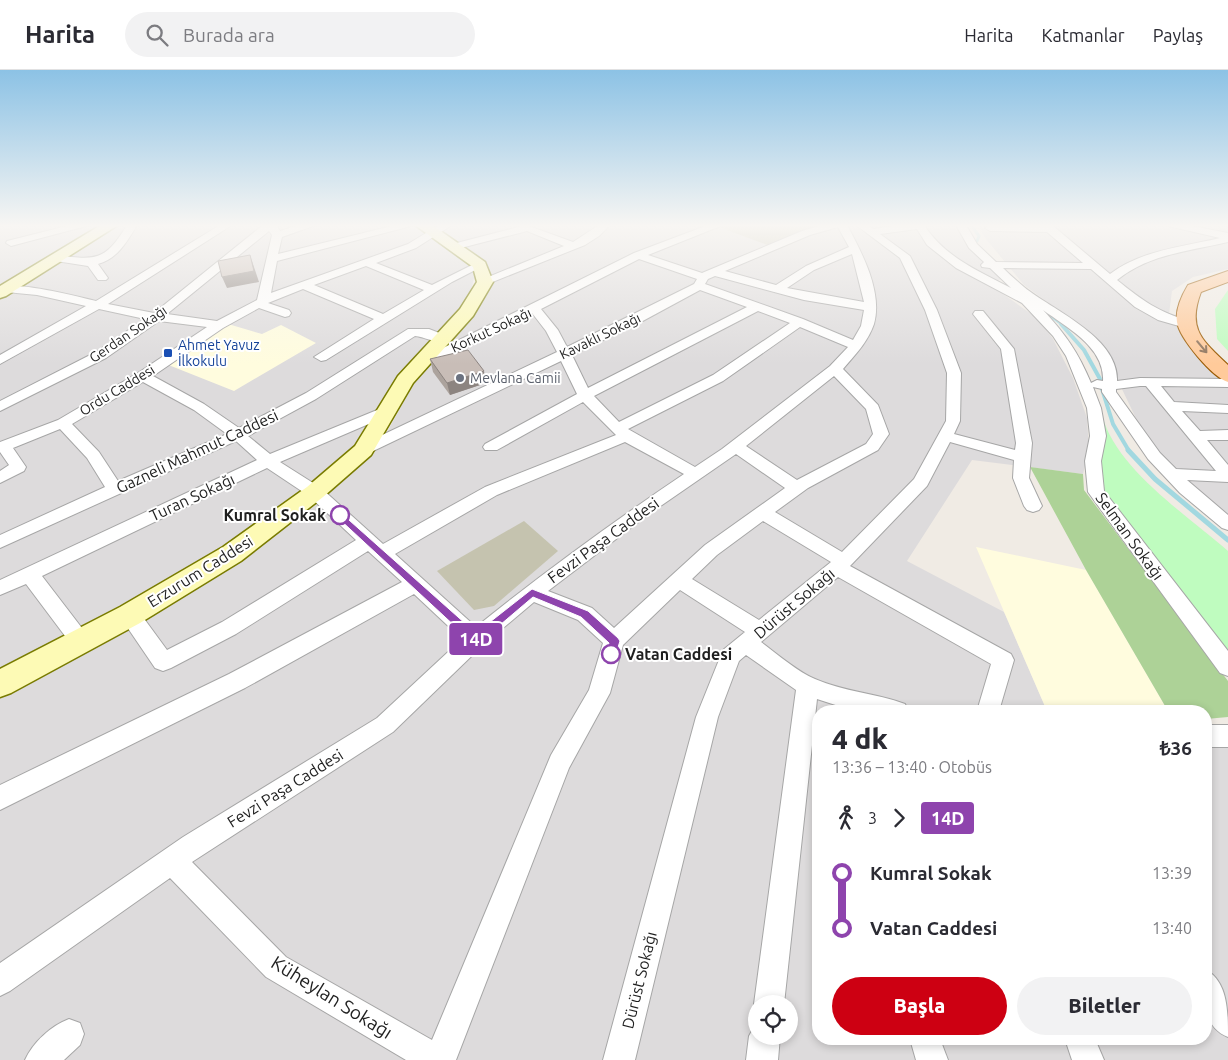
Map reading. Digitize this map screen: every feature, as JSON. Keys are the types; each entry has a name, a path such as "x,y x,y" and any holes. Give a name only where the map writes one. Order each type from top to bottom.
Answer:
{"main road":[{"path":"1228,276 1194,289 1188,304 1186,324 1198,344 1228,376"},
{"path":"1208,301 1210,294 1228,286"},
{"path":"1204,327 1216,344 1228,356"}],"street":[{"path":"3,291 35,271"},
{"path":"97,271 102,278"},
{"path":"0,360 156,271"},
{"name":"Gerdan Sokağı","path":"0,408 101,355 157,316 216,271"},
{"path":"269,271 260,302 285,313"},
{"name":"Ordu Caddesi","path":"2,447 63,423 143,376 219,325 260,302 338,271"},
{"path":"388,271 433,289"},
{"path":"479,271 482,274"},
{"path":"321,357 433,289 491,271"},
{"name":"Korkut Sokağı","path":"426,357 450,350 607,271"},
{"path":"685,271 705,278 757,307 856,346"},
{"name":"Kavaklı Sokağı","path":"363,450 565,353 720,271"},
{"path":"778,288 805,271"},
{"name":"Fevzi Paşa Caddesi","path":"0,980 192,846 385,725 476,639 532,593 643,510 735,446 835,369 856,346 867,326 871,307 863,271"},
{"name":"Dürüst Sokağı","path":"618,1060 707,716 730,656 840,564 921,482 953,421 954,373 931,310 912,271"},
{"name":"Selman Sokağı","path":"970,271 1026,300 1058,334 1073,356 1094,408 1096,450 1092,461 1096,492 1228,667"},
{"path":"1000,271 1020,290 1086,334 1104,358 1110,377 1110,392 1154,456 1171,474 1228,524"},
{"path":"1101,271 1139,304 1162,317 1186,324"},
{"path":"1110,280 1120,271"},
{"name":"Erzurum Caddesi","path":"0,684 82,642 232,554 315,492 363,450 405,380 467,312 482,274"},
{"path":"705,278 778,288 804,296 871,307"},
{"path":"303,284 384,319"},
{"path":"3,291 37,292 157,316 219,325"},
{"path":"491,447 585,395 757,307"},
{"path":"535,309 552,330 585,395 621,432 696,474"},
{"path":"979,314 1007,348 1024,443 1021,478 1033,506"},
{"path":"130,615 163,662 375,547 490,491 621,432 718,378 799,322"},
{"name":"Gazneli Mahmut Caddesi","path":"0,542 238,435 311,396 412,332 429,333 442,339"},
{"path":"440,1060 559,763 599,693 614,641 711,550 797,488 872,447 881,434 873,408 835,369"},
{"path":"143,376 199,407 238,435 268,461 315,492 476,639"},
{"path":"1082,381 1109,386 1150,382 1228,383"},
{"path":"1150,382 1228,476"},
{"path":"1170,406 1228,409"},
{"name":"Turan Sokağı","path":"0,588 268,461 387,411"},
{"path":"63,423 93,455 115,489"},
{"path":"1195,436 1228,435"},
{"path":"945,436 1022,457"},
{"path":"735,446 797,488"},
{"path":"0,478 18,467 2,447"},
{"path":"1171,474 1228,476"},
{"path":"763,512 840,564 1003,660 990,705"},
{"path":"29,574 82,642"},
{"path":"679,580 753,637 807,686 851,705"},
{"path":"0,798 237,681 415,584"},
{"path":"532,593 585,614 614,641"},
{"path":"770,995 807,686"},
{"path":"1212,736 1228,736"},
{"name":"Küheylan Sokağı","path":"172,861 276,967 436,1060"},
{"path":"1212,995 1228,1022"},
{"path":"41,1060 69,1034"},
{"path":"762,1060 764,1045"},
{"path":"927,1045 932,1060"},
{"path":"1082,1045 1088,1060"}],"shaded area":[{"path":"0,271 30,271 0,290"},
{"path":"43,271 473,271 475,273 470,295 354,452 219,557 0,680 0,298"},
{"path":"488,271 996,271 1002,279 989,284 1037,318 1053,339 1073,378 1087,418 1089,450 1083,474 972,460 907,561 1004,612 1044,705 812,705 812,1045 1212,1045 1212,747 1228,746 1228,1060 0,1060 0,696 365,460 387,432 421,371 488,290 490,274"},
{"path":"1013,271 1218,271 1193,277 1172,291 1169,314 1194,348 1228,379 1228,515 1172,469 1143,433 1098,339 1024,285"},
{"path":"228,324 262,334 281,325 316,343 234,391 166,364"},
{"path":"524,521 558,551 494,606 474,610 437,571"},
{"path":"976,547 1086,570 1165,705 1044,705"}],"green space":[{"path":"1228,290 1228,351 1217,339 1215,309"},
{"path":"1102,415 1110,435 1122,454 1137,472 1155,490 1228,551 1228,656 1102,492 1099,471 1103,453"},
{"path":"1030,467 1083,474 1084,490 1228,681 1228,717 1212,718 1212,705 1165,705 1086,570"}],"building":[{"path":"221,271 253,271 222,277"},
{"path":"468,350 484,371 447,383 430,359"}],"waterway":[{"path":"1043,310 1063,325"},
{"path":"1061,324 1084,350 1100,379"},
{"path":"1102,389 1113,424 1129,451"},
{"path":"1128,450 1155,479 1228,540"}],"bus line":[{"name":"14D","path":"340,515 476,639 532,593 585,614 614,641 611,654"}],"place":[{"name":"Ahmet Yavuz İlkokulu","path":"168,353"},
{"name":"Mevlana Camii","path":"460,378"},
{"name":"Kumral Sokak","path":"340,515"},
{"name":"Vatan Caddesi","path":"611,654"}]}
